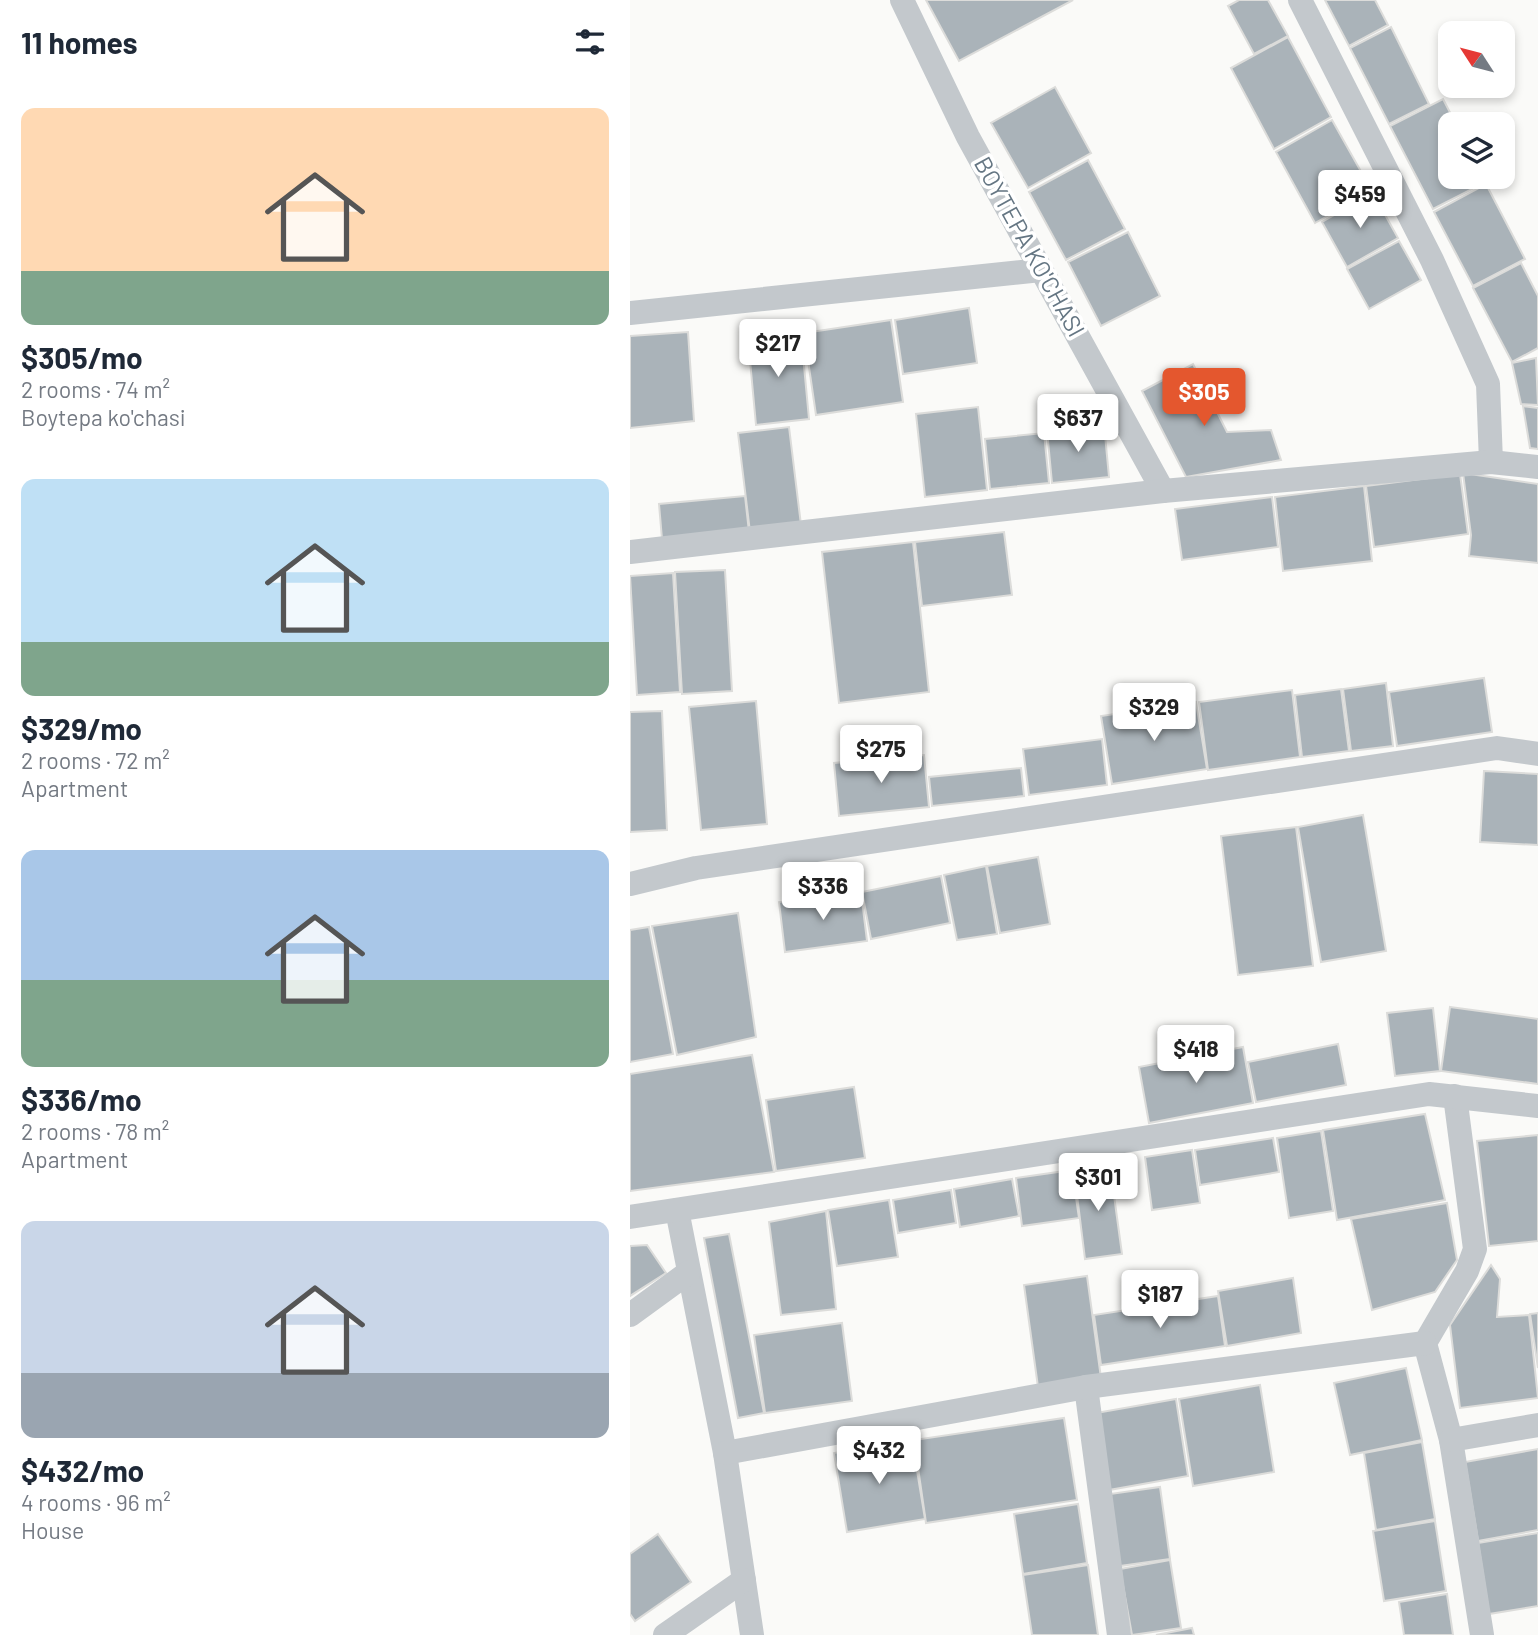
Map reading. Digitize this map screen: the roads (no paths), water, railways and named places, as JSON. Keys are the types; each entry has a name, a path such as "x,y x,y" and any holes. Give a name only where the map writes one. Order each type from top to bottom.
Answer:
{"street":[{"name":"BOYTEPA KO'CHASI","path":"902,0 968,137 1163,491"},
{"path":"1300,0 1432,260 1488,384 1491,462"},
{"path":"630,313 1041,270"},
{"path":"630,552 1163,491 1491,462 1538,467"},
{"path":"630,884 696,868 1483,750 1497,748 1538,754"},
{"path":"630,1217 1429,1094 1538,1106"},
{"path":"1455,1096 1475,1249 1467,1271 1425,1343 1451,1440 1482,1635"},
{"path":"677,1209 725,1453 752,1635"},
{"path":"630,1315 689,1272"},
{"path":"725,1453 1086,1387 1425,1343"},
{"path":"1086,1387 1119,1635"},
{"path":"1451,1440 1538,1425"},
{"path":"665,1635 744,1580"}]}
